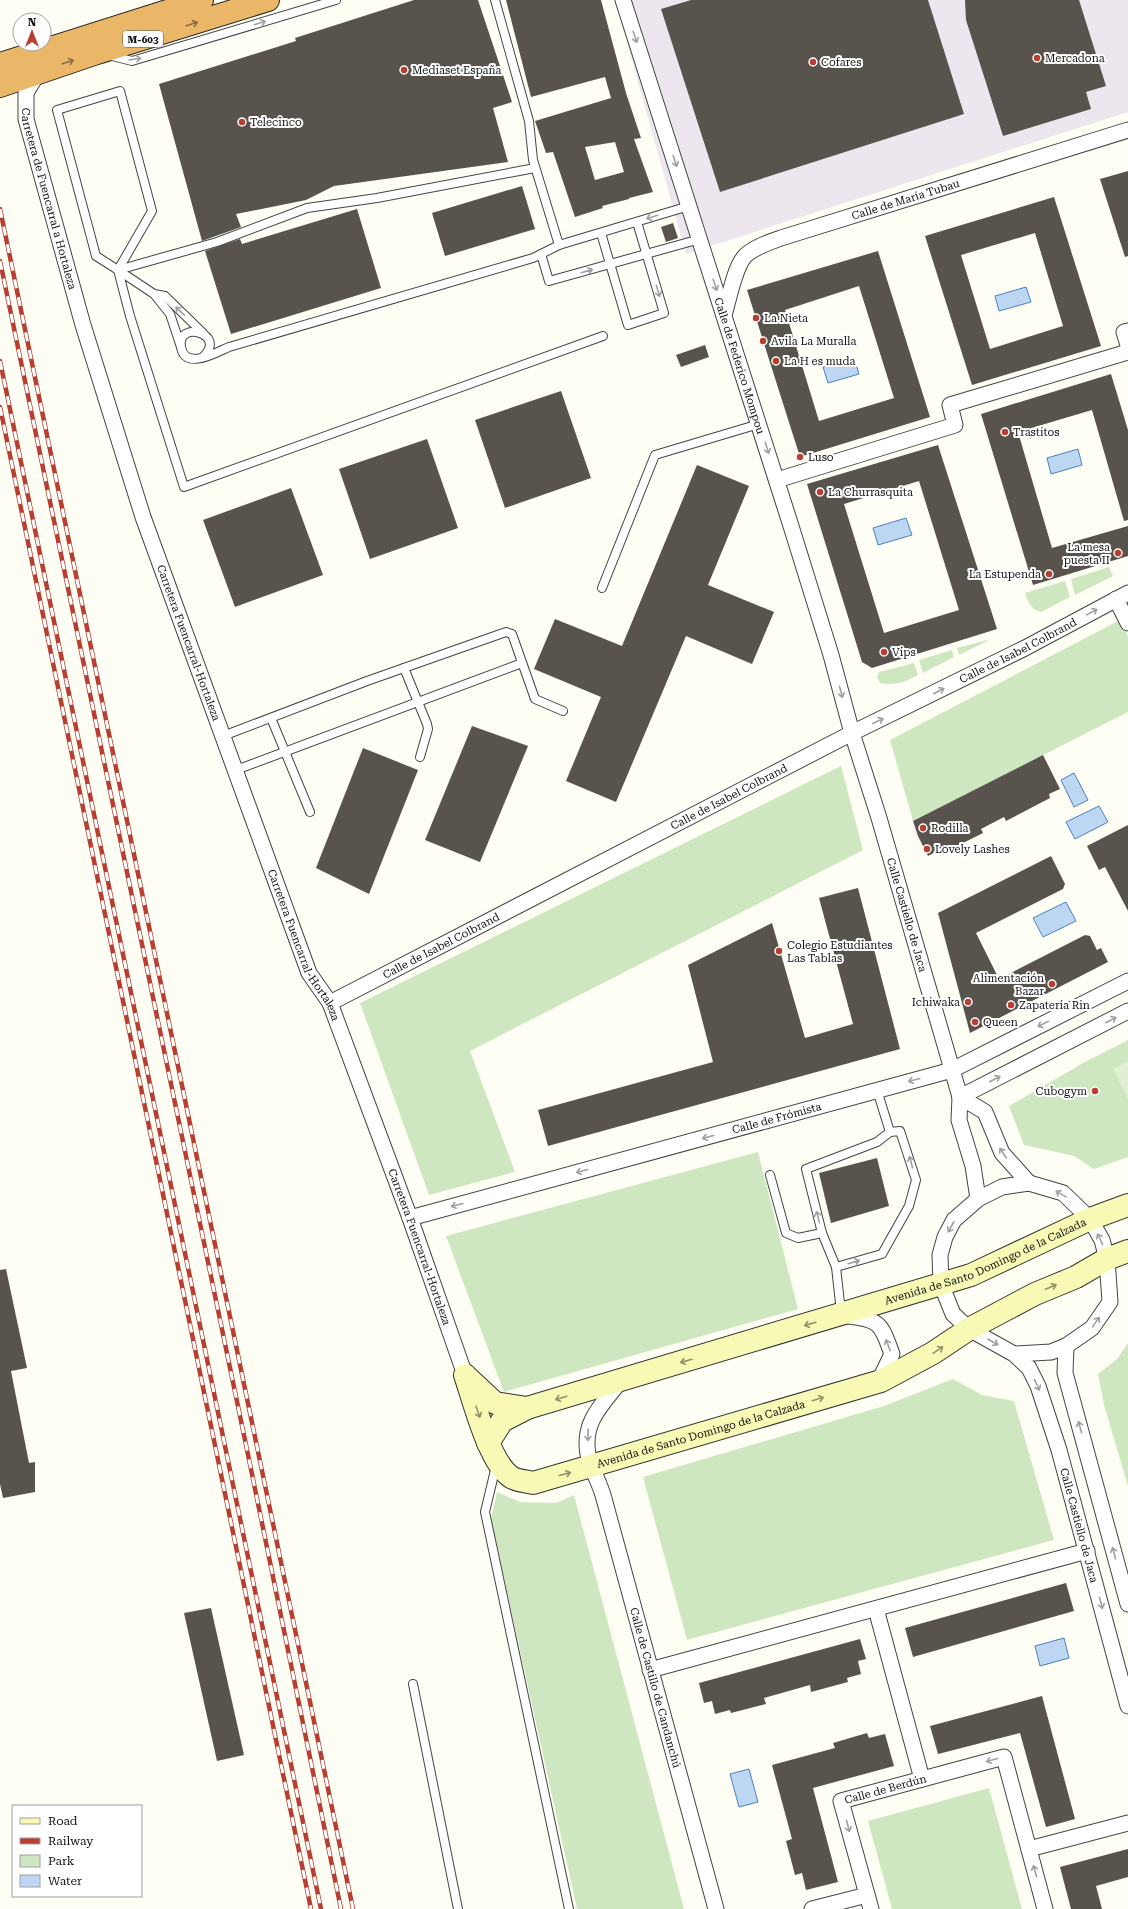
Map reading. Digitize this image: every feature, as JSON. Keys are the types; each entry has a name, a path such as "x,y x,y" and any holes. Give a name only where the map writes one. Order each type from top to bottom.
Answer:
{"highway":[{"name":"M-603","path":"14,72 202,0"},
{"name":"M-603","path":"14,72 97,53 268,0"}],"street":[{"name":"Calle de Federico Mompou","path":"623,0 831,654 852,734"},
{"name":"Carretera de Fuencarral a Hortaleza","path":"14,72 26,93 26,119 83,326"},
{"name":"Calle de María Tubau","path":"724,315 733,283 745,256 762,246 781,238 1128,130"},
{"name":"Carretera Fuencarral-Hortaleza","path":"83,326 143,517 309,973 330,1003 410,1218 493,1452 512,1477 532,1483 593,1466"},
{"path":"1128,331 1124,332 1128,345"},
{"path":"776,480 955,425 950,405 1128,352"},
{"path":"1122,596 1128,623"},
{"name":"Calle de Isabel Colbrand","path":"330,1003 852,734 1025,648 1122,596"},
{"name":"Calle Castiello de Jaca","path":"852,734 879,818 960,1097 959,1120 973,1166 978,1199"},
{"name":"Calle de Frómista","path":"410,1218 952,1070 1128,981"},
{"path":"960,1097 1128,1011"},
{"path":"960,1097 985,1112 1002,1153 1028,1183"},
{"name":"Calle Castiello de Jaca","path":"1014,1354 1051,1352 1066,1346 1092,1328 1110,1302 1107,1259 1102,1240 1090,1219 1063,1193 1028,1183 1002,1187 978,1199 954,1220 945,1237 940,1255 941,1284 954,1314 969,1329 1014,1354 1029,1368 1042,1394 1087,1551 1128,1706"},
{"name":"Avenida de Santo Domingo de la Calzada","path":"493,1452 502,1421 527,1408 971,1275 1090,1219 1128,1205"},
{"name":"Avenida de Santo Domingo de la Calzada","path":"622,1379 594,1415 587,1430 588,1455 593,1466 881,1381 933,1353 969,1329 1035,1294 1076,1277 1107,1259 1128,1251"},
{"name":"Avenida de Santo Domingo de la Calzada","path":"841,1315 868,1318 883,1330 892,1354 881,1377 881,1381"},
{"path":"1066,1346 1065,1373 1128,1604"},
{"name":"Avenida de Santo Domingo de la Calzada","path":"466,1375 495,1403 527,1408"},
{"name":"Calle de Castillo de Candanchú","path":"593,1466 603,1495 716,1909"},
{"path":"650,1670 1087,1551"},
{"name":"Calle de Berdún","path":"869,1902 841,1801 922,1779 876,1609"},
{"path":"922,1779 1004,1757 1045,1909"},
{"path":"1029,1849 1128,1823"},
{"path":"812,1909 869,1902"}],"lane":[{"path":"97,53 132,61 336,0"},
{"path":"496,0 529,122 535,168 559,245"},
{"path":"603,336 184,487 130,316 118,270 152,211 120,91 57,110 96,256 118,270 154,294 170,314 181,348 190,359 199,359 229,347 533,258 559,245 689,206"},
{"path":"118,270 217,242 307,208 377,198 535,168"},
{"path":"601,233 628,326 664,313 637,222"},
{"path":"541,254 549,281 700,239"},
{"path":"154,294 165,296 206,336 210,345 209,350 203,357"},
{"path":"181,348 182,339 189,333 194,331 202,333"},
{"path":"210,345 229,347"},
{"path":"602,588 655,455 759,424"},
{"path":"223,736 404,668 506,632 512,634 535,699 563,711"},
{"path":"236,770 522,663"},
{"path":"404,668 419,702 428,729 420,757"},
{"path":"271,718 310,812"},
{"path":"877,1090 890,1132"},
{"path":"836,1267 882,1254 910,1206 916,1180 900,1131 890,1132 877,1142 806,1169 822,1233 836,1267 841,1315"},
{"path":"770,1175 783,1227 786,1233 798,1238 822,1233"},
{"path":"493,1452 485,1512 569,1909"},
{"path":"414,1684 458,1909"}],"shaded area":[{"path":"615,0 1128,0 1128,112 686,254"}],"green space":[{"path":"1109,567 1113,576 1075,595 1071,579"},
{"path":"1065,581 1070,597 1041,612 1032,607 1029,603 1025,593"},
{"path":"1120,620 1128,636 1128,712 913,821 890,740"},
{"path":"991,639 959,655 957,648"},
{"path":"952,650 954,657 923,673 919,660"},
{"path":"914,663 918,675 904,681 895,684 880,683 877,677 879,672"},
{"path":"841,766 863,850 470,1051 515,1172 429,1195 360,1003"},
{"path":"1128,1040 1128,1157 1094,1169 1074,1156 1024,1145 1009,1106 1083,1063"},
{"path":"1128,1061 1128,1099 1113,1069"},
{"path":"758,1152 798,1309 504,1392 446,1236"},
{"path":"1128,1343 1128,1486 1104,1405 1098,1374 1117,1359"},
{"path":"953,1379 982,1395 1014,1401 1054,1540 687,1640 643,1477 884,1406"},
{"path":"497,1492 520,1502 556,1503 574,1495 684,1909 577,1909 491,1519"},
{"path":"989,1788 1022,1909 892,1909 868,1821"}],"water":[{"path":"1026,287 1031,302 999,311 995,296"},
{"path":"854,358 859,374 828,383 823,367"},
{"path":"1078,449 1082,465 1051,474 1047,458"},
{"path":"906,518 912,535 878,545 873,528"},
{"path":"1074,773 1088,800 1074,807 1061,780"},
{"path":"1099,806 1108,822 1075,839 1066,822"},
{"path":"1066,902 1076,921 1043,937 1033,918"},
{"path":"1064,1638 1069,1658 1040,1666 1035,1646"},
{"path":"749,1769 758,1802 739,1807 730,1774"}],"building":[{"path":"414,0 478,0 512,102 493,108 508,162 334,186 306,200 236,214 241,227 202,241 159,84 296,41 295,38"},
{"path":"506,0 601,0 626,93 641,138 634,139 653,192 602,206 603,208 575,217 553,152 546,153 535,121 611,98 605,77 531,97","holes":["615,142 624,172 595,180 585,147"]},
{"name":"Cofares","path":"691,0 928,0 964,114 720,192 661,9"},
{"path":"965,0 1079,0 1106,86 1086,92 1091,109 1003,136 966,20"},
{"path":"1128,171 1128,256 1125,257 1100,179"},
{"path":"522,186 535,229 445,256 432,213"},
{"path":"1054,197 1101,346 972,385 925,236","holes":["1035,233 1063,326 990,349 961,255"]},
{"path":"357,209 381,288 231,334 205,251 240,239 242,244"},
{"path":"673,223 678,238 666,242 661,227"},
{"path":"878,251 930,417 800,457 747,290","holes":["859,286 894,398 819,421 785,310"]},
{"path":"705,345 709,357 681,367 676,355"},
{"path":"1111,374 1128,430 1128,520 1124,521 1092,410 1018,432 1052,548 1128,526 1128,556 1033,585 981,414"},
{"path":"561,391 591,478 505,508 475,420"},
{"path":"427,439 458,528 370,559 339,469"},
{"path":"938,445 997,629 872,668 862,662 807,484","holes":["919,481 959,610 884,633 844,504"]},
{"path":"697,465 749,486 708,585 774,612 752,664 686,636 616,802 566,781 601,697 534,669 555,619 622,646"},
{"path":"291,488 323,575 235,607 203,520"},
{"path":"472,726 528,746 480,862 425,840"},
{"path":"363,748 418,770 369,894 316,868"},
{"path":"1043,755 1060,789 1049,794 1050,798 1006,821 1004,817 981,829 983,833 939,855 937,851 928,856 918,836 913,821"},
{"path":"1128,825 1128,911 1105,867 1099,870 1087,846"},
{"path":"1051,856 1065,884 1063,889 976,933 999,979 1085,935 1090,936 1097,950 1101,948 1108,962 970,1033 938,913"},
{"path":"858,888 900,1049 548,1146 538,1110 713,1062 688,965 772,923 805,1038 853,1024 819,898"},
{"path":"877,1158 889,1206 831,1223 819,1173"},
{"path":"6,1269 27,1368 11,1371 29,1463 35,1462 35,1492 3,1498 0,1484 0,1270"},
{"path":"1066,1583 1074,1611 913,1657 905,1628"},
{"path":"211,1608 244,1755 217,1761 184,1613"},
{"path":"860,1639 866,1659 858,1661 861,1674 847,1678 848,1682 811,1692 810,1685 764,1698 766,1704 731,1713 730,1710 715,1714 712,1701 704,1703 699,1683"},
{"path":"1042,1696 1075,1819 1046,1827 1020,1733 938,1754 930,1726"},
{"path":"867,1733 869,1738 885,1734 894,1766 813,1788 838,1882 806,1890 802,1873 795,1875 786,1841 792,1839 772,1765 835,1748 833,1743"},
{"path":"1128,1849 1128,1877 1096,1886 1102,1909 1071,1909 1060,1867"}],"railway":[{"path":"0,209 353,1909"},
{"path":"0,261 341,1909"},
{"path":"0,361 321,1909"},
{"path":"0,407 311,1909"}],"place":[{"name":"Mercadona","path":"1037,58"},
{"name":"Cofares","path":"813,62"},
{"name":"Mediaset España","path":"404,70"},
{"name":"Telecinco","path":"242,122"},
{"name":"La Nieta","path":"756,318"},
{"name":"Avila La Muralla","path":"763,341"},
{"name":"La H es muda","path":"776,361"},
{"name":"Trastitos","path":"1005,432"},
{"name":"Luso","path":"800,457"},
{"name":"La Churrasquita","path":"820,492"},
{"name":"La mesa puesta II","path":"1118,553"},
{"name":"La Estupenda","path":"1049,574"},
{"name":"Vips","path":"884,652"},
{"name":"Rodilla","path":"923,828"},
{"name":"Lovely Lashes","path":"927,849"},
{"name":"Colegio Estudiantes Las Tablas","path":"779,951"},
{"name":"Alimentación Bazar","path":"1052,984"},
{"name":"Ichiwaka","path":"968,1002"},
{"name":"Zapatería Rin","path":"1011,1005"},
{"name":"Queen","path":"975,1022"},
{"name":"Cubogym","path":"1095,1091"}]}
